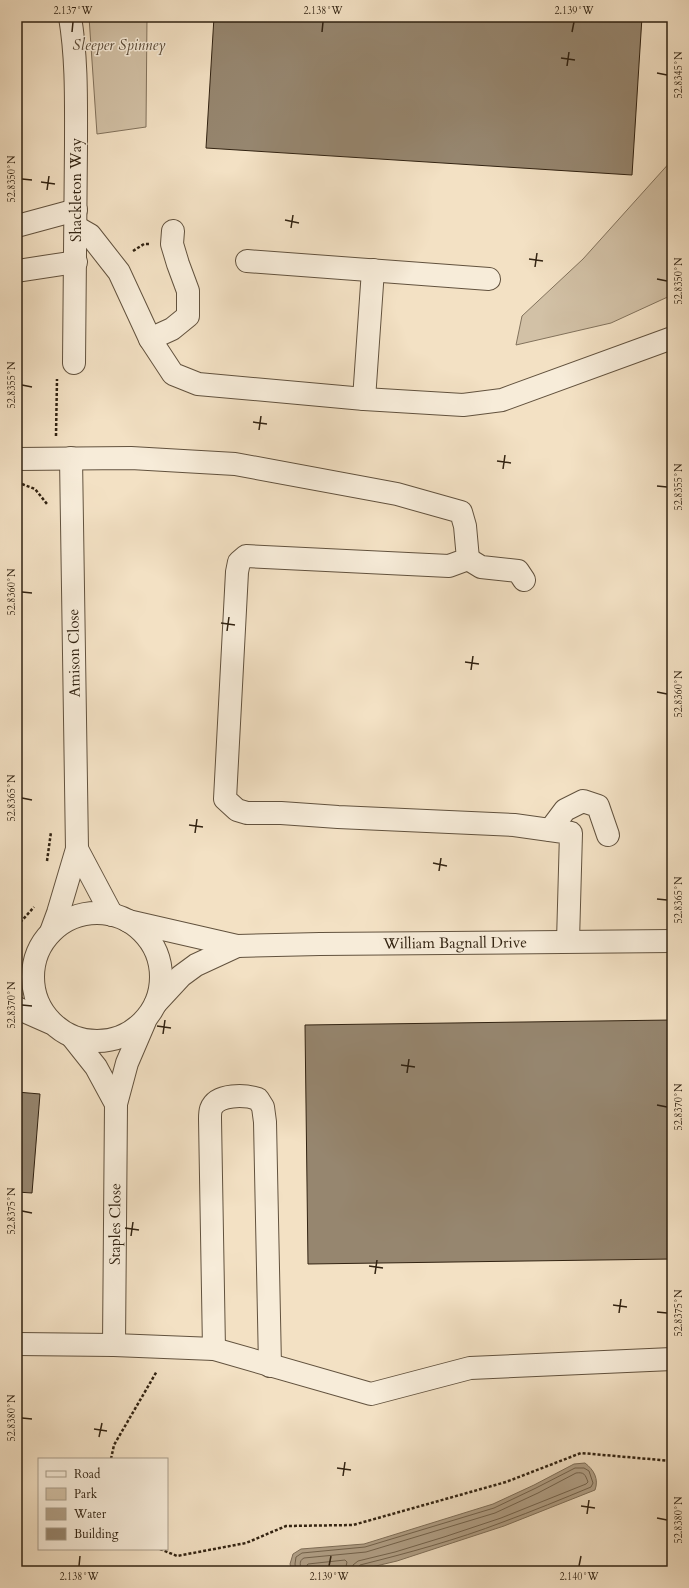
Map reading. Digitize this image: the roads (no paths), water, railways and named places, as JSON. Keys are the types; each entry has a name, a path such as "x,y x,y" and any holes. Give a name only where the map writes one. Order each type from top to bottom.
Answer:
{"street":[{"name":"Shackleton Way","path":"70,17 73,33 76,88 76,262 74,363"},
{"path":"17,226 76,219 119,272 150,339 173,374 198,384 364,399 463,405 502,400 672,338"},
{"path":"150,339 172,328 188,316 188,291 172,244 173,231"},
{"path":"247,261 489,279"},
{"path":"17,271 76,262"},
{"path":"364,399 373,270"},
{"name":"Amison Close","path":"48,935 58,913 77,849 71,458"},
{"path":"17,459 131,458 235,464 397,494 461,512 466,526 468,559"},
{"path":"468,559 449,566 246,556 240,562 237,572 225,799 237,810 247,813 281,813 338,817 454,821 514,825 571,833 568,941"},
{"path":"468,559 481,567 518,571 524,580"},
{"path":"550,830 565,810 583,801 598,806 608,835"},
{"name":"Amison Close","path":"77,849 120,918"},
{"path":"17,955 48,935 62,922 85,913 103,913 120,918 140,929 153,944 160,963 161,984 151,1012 130,1033 111,1041 92,1042 73,1038 56,1028 43,1015 35,998 32,978 35,957 48,935"},
{"name":"William Bagnall Drive","path":"120,918 237,946 672,941"},
{"name":"William Bagnall Drive","path":"151,1012 181,976 196,965 237,946"},
{"path":"17,1008 52,1024"},
{"name":"Staples Close","path":"114,1345 116,1104 127,1064 151,1012"},
{"name":"Staples Close","path":"73,1038 96,1067 116,1104"},
{"path":"214,1349 211,1109 216,1102 222,1098 249,1096 258,1099 263,1107 265,1122 270,1366"},
{"path":"17,1344 156,1346 214,1349 371,1394 470,1368 672,1358"}],"water":[{"path":"585,1463 595,1475 595,1490 504,1526 397,1561 359,1570 292,1571 290,1564 293,1554 301,1549 364,1544 493,1504 574,1464"}],"park label":[{"name":"Sleeper Spinney","path":"119,45"}]}
